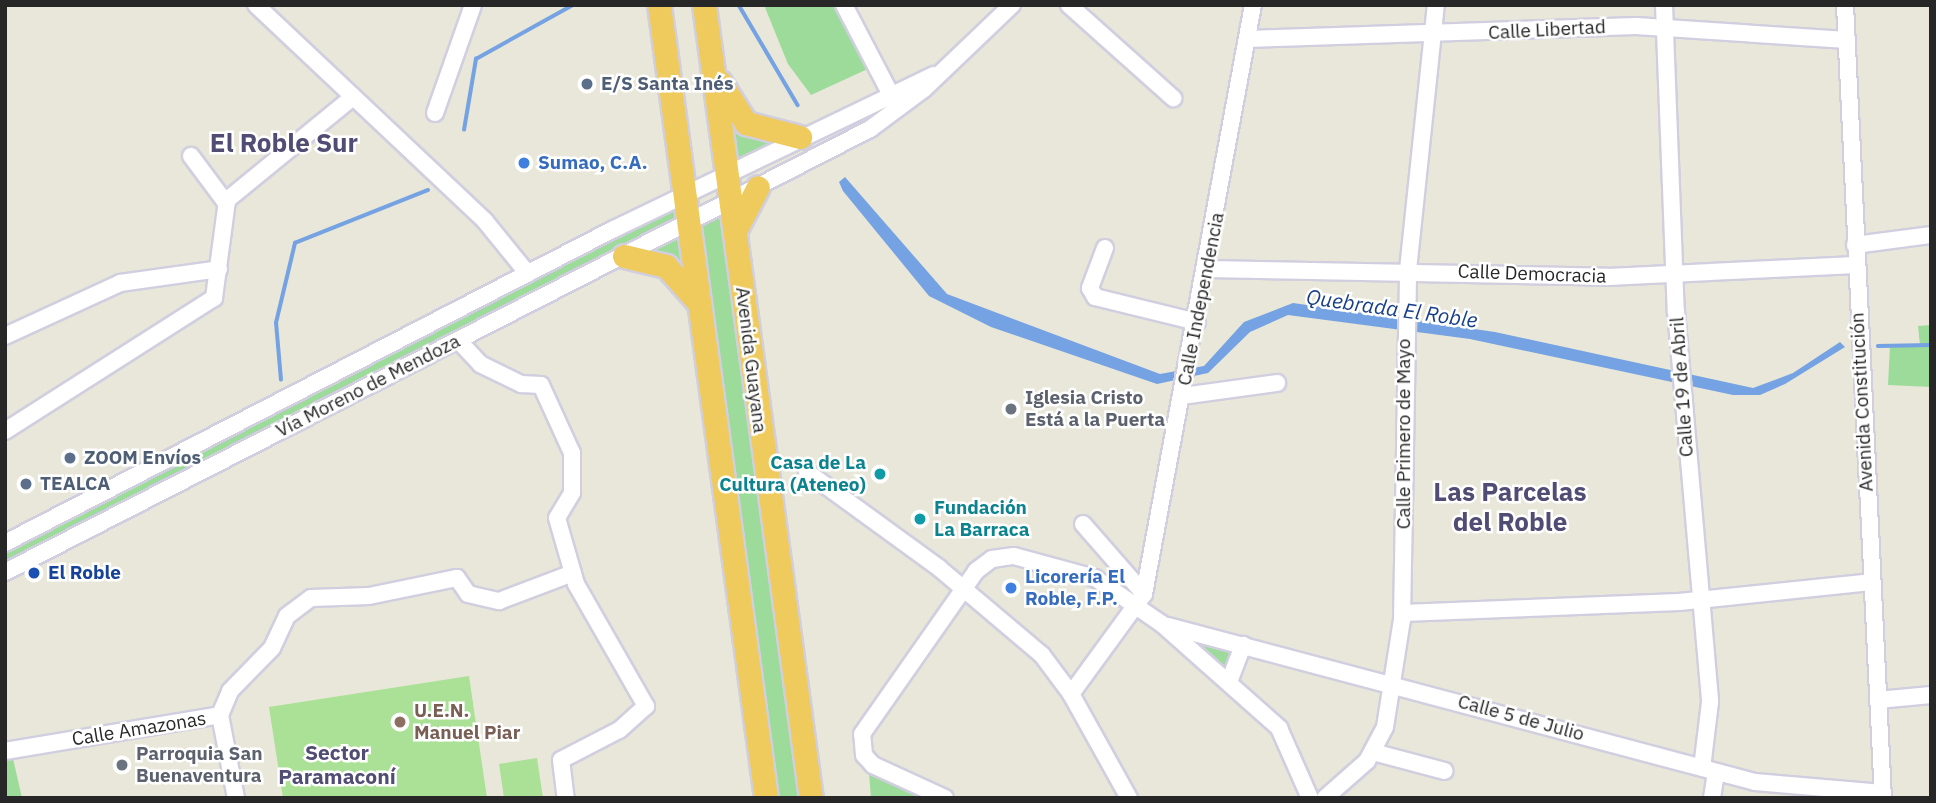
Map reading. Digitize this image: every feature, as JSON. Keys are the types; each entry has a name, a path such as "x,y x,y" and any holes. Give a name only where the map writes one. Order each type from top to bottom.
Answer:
{"highway":[{"path":"659,5 766,798"},
{"name":"Avenida Guayana","path":"704,5 811,798"},
{"path":"713,65 746,123 800,137"},
{"path":"735,236 741,211 758,187"},
{"path":"624,256 666,266 699,304"}],"street":[{"path":"256,5 485,221 528,274"},
{"path":"435,113 473,5"},
{"path":"844,5 890,93"},
{"name":"Vía Moreno de Mendoza","path":"5,572 870,129 943,71 1012,5"},
{"path":"1069,5 1173,98"},
{"name":"Calle Independencia","path":"1072,694 1141,600 1208,268 1253,5"},
{"name":"Calle Primero de Mayo","path":"1325,798 1373,752 1393,684 1403,613 1405,322 1436,5"},
{"name":"Calle 19 de Abril","path":"1664,5 1681,375 1710,716 1709,770 1712,798"},
{"name":"Avenida Constitución","path":"1845,5 1883,795"},
{"name":"Calle Libertad","path":"1247,39 1666,27 1847,40"},
{"name":"Vía Moreno de Mendoza","path":"5,543 685,194 890,93 943,71"},
{"path":"226,203 353,97"},
{"path":"5,431 208,303 216,295 226,203 191,156"},
{"path":"1856,245 1931,235"},
{"path":"1105,248 1090,288 1096,297 1197,322"},
{"name":"Calle Democracia","path":"1208,268 1675,274 1856,265"},
{"path":"5,336 120,283 219,269"},
{"path":"458,340 480,364 521,384 541,385 572,453 572,494 557,518 573,573 646,706 619,730 561,760 566,798"},
{"path":"1185,382 1277,383"},
{"path":"189,447 201,471"},
{"path":"807,472 964,588 1042,655 1072,694 1129,798"},
{"path":"1083,524 1162,624 1279,728 1310,798"},
{"path":"945,798 873,765 860,740 984,563 1014,556 1095,578 1141,600"},
{"name":"Calle Amazonas","path":"5,751 220,715 230,691 272,648 287,616 311,598 369,596 457,578 468,594 499,601 573,573"},
{"path":"1403,613 1700,600 1871,582"},
{"name":"Calle 5 de Julio","path":"1162,624 1709,770 1792,789 1857,796 1883,795"},
{"path":"1229,682 1243,645"},
{"path":"1878,700 1931,695"},
{"path":"220,715 236,798"},
{"path":"1373,752 1445,771"}],"green space":[{"path":"764,5 844,5 872,67 811,95 788,64"},
{"path":"728,100 784,137 727,173"},
{"path":"685,194 689,222 730,201 811,798 766,798 699,304 639,256 5,572 5,543"},
{"path":"1931,325 1931,387 1888,385 1890,346 1920,345 1918,326"},
{"path":"1162,624 1243,645 1229,682"},
{"path":"469,676 487,798 283,798 269,707"},
{"path":"11,750 22,798 5,798 5,751"},
{"path":"537,758 543,798 504,798 499,764"},
{"path":"868,760 945,798 871,798"}],"water":[{"path":"845,177 947,294 1160,374 1204,366 1244,322 1293,303 1495,332 1753,388 1793,373 1840,342 1845,347 1785,384 1760,395 1733,395 1470,339 1288,315 1250,332 1208,373 1157,384 991,327 929,296 843,191 839,182"}],"waterway":[{"path":"464,130 476,59 573,5"},
{"path":"739,5 798,105"},
{"path":"281,380 276,323 295,243 428,190"},
{"name":"Quebrada El Roble","path":"1878,346 1931,345"}],"place":[{"name":"E/S Santa Inés","path":"587,84"},
{"name":"Sumao, C.A.","path":"524,163"},
{"name":"Iglesia Cristo Está a la Puerta","path":"1011,409"},
{"name":"ZOOM Envíos","path":"70,458"},
{"name":"Casa de La Cultura (Ateneo)","path":"880,474"},
{"name":"TEALCA","path":"26,484"},
{"name":"Fundación La Barraca","path":"920,519"},
{"name":"El Roble","path":"34,573"},
{"name":"Licorería El Roble, F.P.","path":"1011,588"},
{"name":"U.E.N. Manuel Piar","path":"400,722"},
{"name":"Parroquia San Buenaventura","path":"122,765"}],"district":[{"name":"El Roble Sur","path":"284,143"},
{"name":"Las Parcelas del Roble","path":"1510,507"},
{"name":"Sector Paramaconí","path":"337,764"}]}
